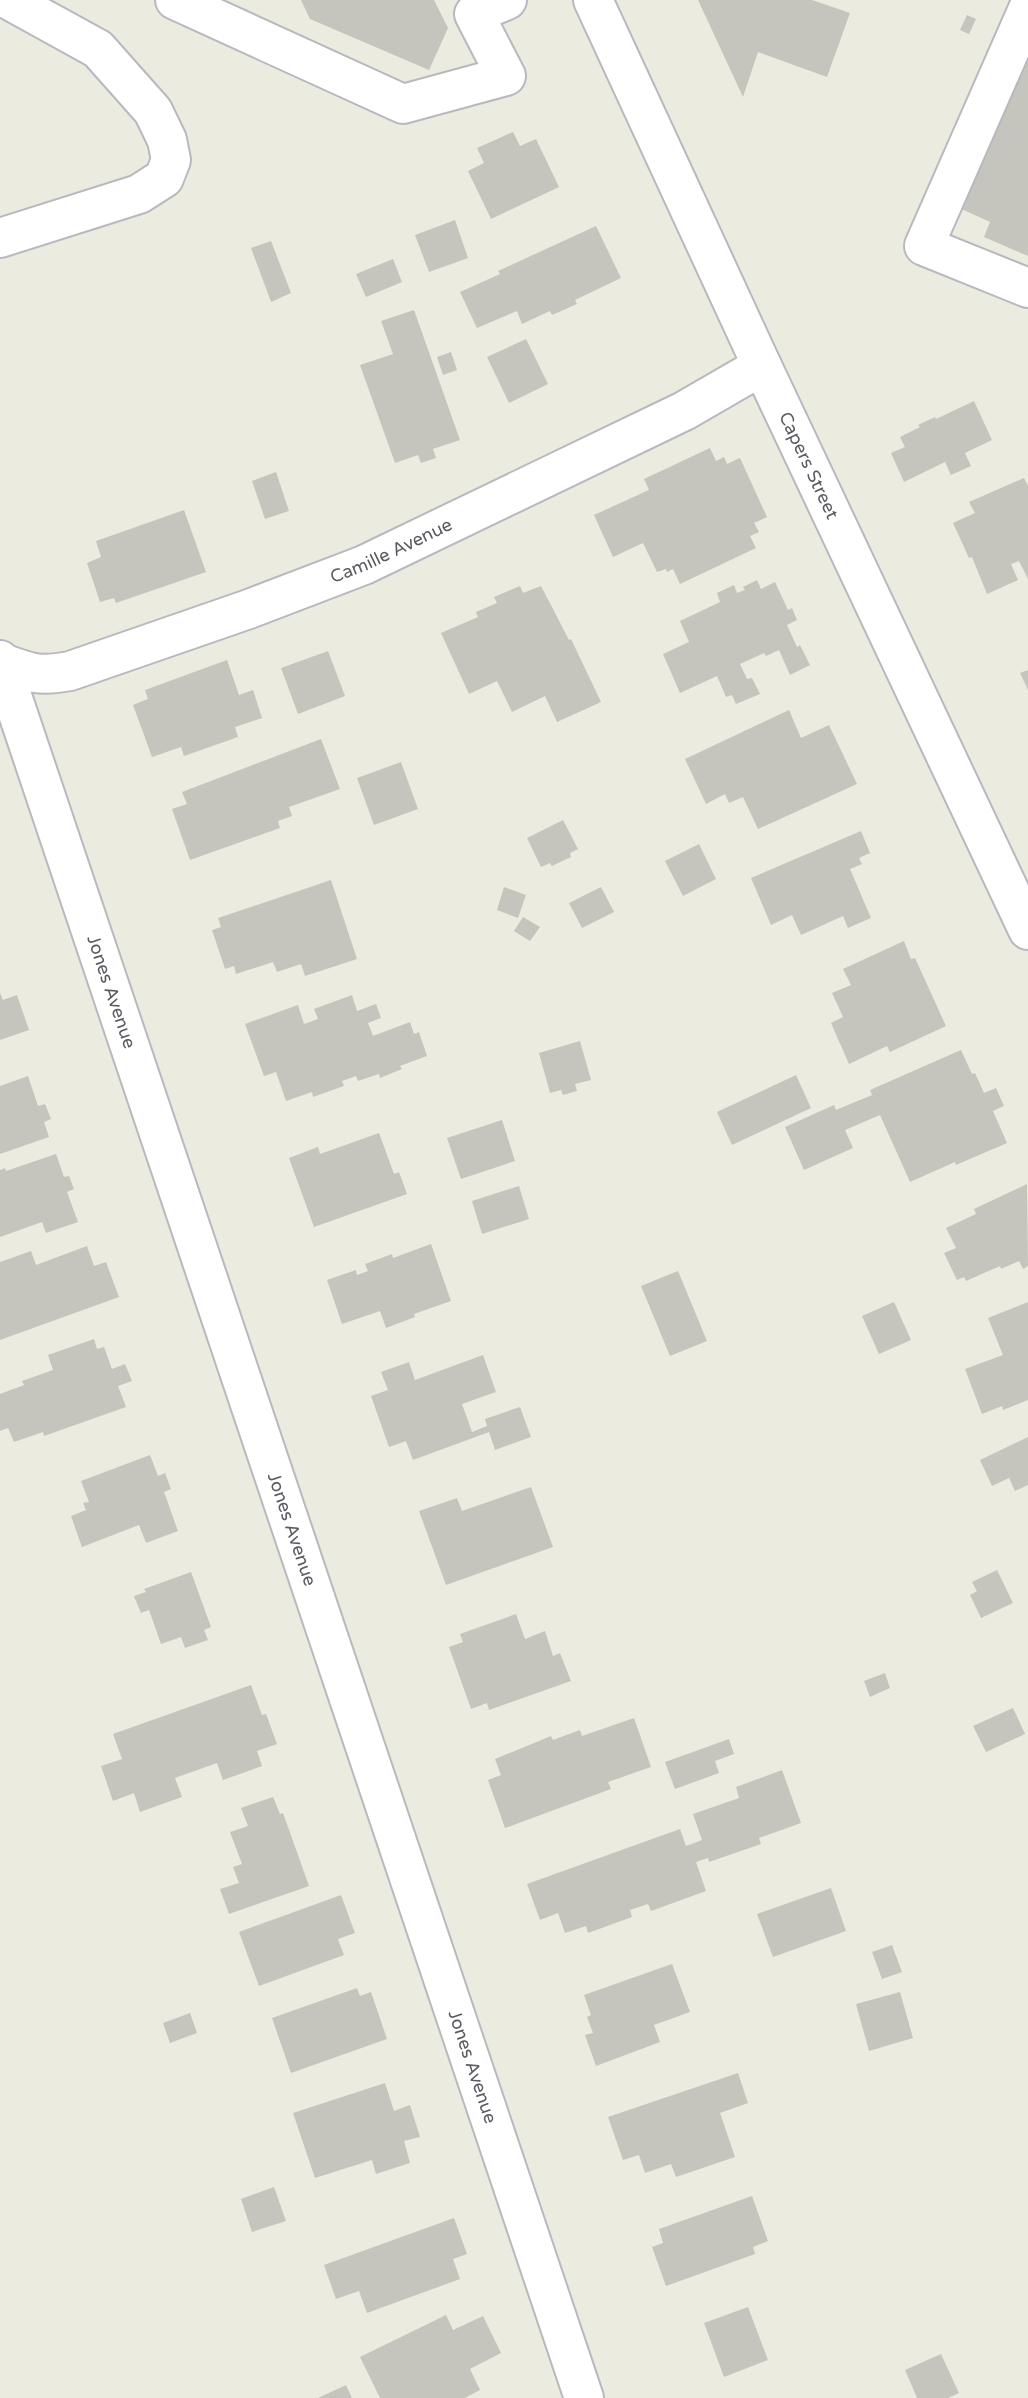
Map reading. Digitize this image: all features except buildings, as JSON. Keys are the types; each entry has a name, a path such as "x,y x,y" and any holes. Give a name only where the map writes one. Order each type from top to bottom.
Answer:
{"street":[{"path":"0,238 139,194 164,178 172,160 167,140 153,111 98,49 9,0"},
{"path":"175,0 402,104 506,76 483,5"},
{"name":"Capers Street","path":"593,0 1028,930"},
{"path":"1028,9 924,246 1028,288"},
{"name":"Camille Avenue","path":"0,662 26,672 47,676 70,671 249,609 364,565 684,411 762,366"},
{"name":"Jones Avenue","path":"0,662 584,2398"}]}
